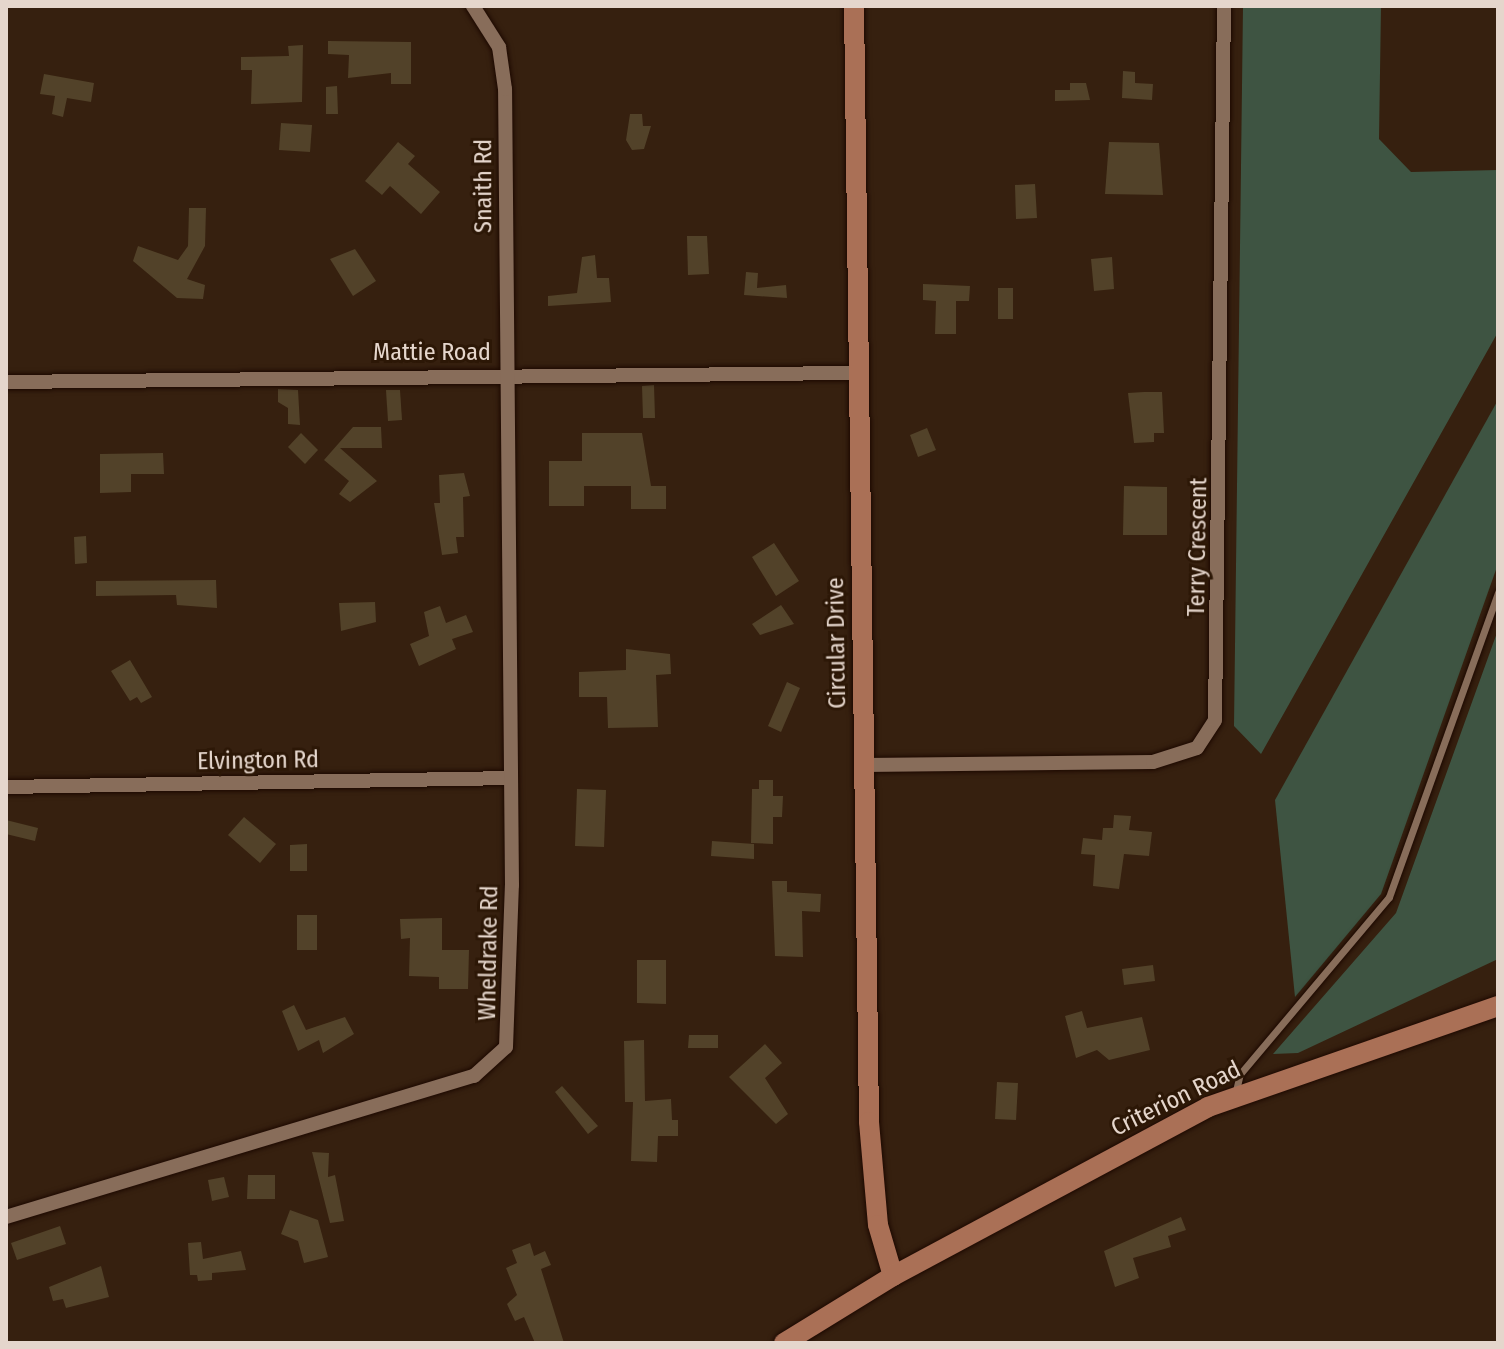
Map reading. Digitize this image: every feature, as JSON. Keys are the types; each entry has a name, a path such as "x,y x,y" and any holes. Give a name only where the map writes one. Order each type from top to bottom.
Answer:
{"street":[{"name":"Snaith Rd","path":"473,6 495,37 504,75 506,375"},
{"name":"Circular Drive","path":"854,6 871,1169 878,1225 893,1276"},
{"name":"Terry Crescent","path":"864,765 1153,762 1197,748 1215,720 1224,6"},
{"name":"Mattie Road","path":"6,382 858,373"},
{"name":"Wheldrake Rd","path":"6,1217 203,1162 474,1076 496,1062 510,1022 506,375"},
{"name":"Elvington Rd","path":"6,787 510,778"},
{"name":"Criterion Road","path":"784,1343 893,1276 1235,1097 1498,1006"}],"lane":[{"path":"1235,1097 1240,1074 1389,897 1498,593"}],"green space":[{"path":"1243,6 1381,6 1379,139 1411,172 1498,170 1498,332 1261,754 1234,726"},
{"path":"1498,400 1498,564 1381,894 1295,997 1275,800"},
{"path":"1498,630 1498,959 1298,1053 1273,1054 1396,913"}],"building":[{"path":"328,41 411,42 411,84 391,84 391,73 348,78 349,55 328,54"},
{"path":"303,45 302,102 251,104 252,70 241,70 241,57 289,56 288,46"},
{"path":"1123,71 1135,72 1135,83 1153,84 1152,100 1122,98"},
{"path":"44,74 94,83 91,102 67,98 63,117 52,114 55,96 40,94"},
{"path":"1070,83 1086,83 1090,100 1055,101 1055,90 1070,90"},
{"path":"337,86 338,114 326,114 326,87"},
{"path":"630,114 642,114 643,126 651,126 644,149 632,150 626,140"},
{"path":"281,123 312,125 310,152 279,150"},
{"path":"398,142 415,156 408,164 440,192 421,214 390,186 382,195 365,181"},
{"path":"1109,142 1159,143 1163,195 1105,194"},
{"path":"1035,184 1037,218 1016,219 1015,185"},
{"path":"189,208 206,208 205,246 187,279 205,285 203,299 177,298 133,261 138,246 178,260 188,246"},
{"path":"687,236 707,236 709,274 688,275"},
{"path":"355,249 376,281 353,296 330,259"},
{"path":"595,255 597,278 609,278 611,302 548,306 548,296 577,293 582,257"},
{"path":"1112,257 1114,289 1094,291 1091,259"},
{"path":"746,272 758,273 757,288 786,285 787,298 744,295"},
{"path":"923,284 970,286 969,301 956,301 956,334 935,334 936,301 923,300"},
{"path":"998,288 1013,288 1013,319 998,319"},
{"path":"654,385 655,418 643,418 642,386"},
{"path":"278,389 298,390 300,425 288,424 288,408 278,402"},
{"path":"386,390 400,390 402,420 388,421"},
{"path":"1162,392 1164,433 1154,433 1154,442 1134,443 1128,393"},
{"path":"353,427 381,427 382,448 340,448 377,481 350,502 339,494 349,481 324,460"},
{"path":"927,428 936,450 918,457 910,435"},
{"path":"301,433 318,450 305,464 288,447"},
{"path":"582,433 642,433 651,486 666,486 666,509 631,509 631,486 584,486 584,506 549,506 549,461 582,461"},
{"path":"163,453 164,474 131,474 131,492 100,493 100,454"},
{"path":"464,473 470,496 463,497 464,537 456,537 458,553 442,555 434,503 440,503 439,475"},
{"path":"1124,486 1167,487 1167,535 1123,535"},
{"path":"86,536 87,563 75,564 74,537"},
{"path":"774,543 799,581 776,596 752,557"},
{"path":"216,580 217,608 177,605 176,595 96,596 96,581"},
{"path":"375,602 376,622 341,631 339,603"},
{"path":"781,605 794,624 760,635 752,624"},
{"path":"440,606 446,623 466,615 473,632 452,639 456,649 419,666 410,644 429,636 424,612"},
{"path":"626,649 670,654 671,674 656,675 658,727 608,728 607,697 579,697 579,672 626,670"},
{"path":"130,660 152,697 141,703 137,697 130,701 111,671"},
{"path":"787,682 800,688 781,732 768,726"},
{"path":"759,780 773,780 773,796 783,796 782,817 773,817 773,844 751,843 752,789 759,789"},
{"path":"577,789 606,790 604,847 575,846"},
{"path":"1114,815 1131,816 1129,830 1152,832 1149,856 1124,854 1119,889 1093,886 1095,855 1081,854 1083,838 1102,840 1103,828 1113,828"},
{"path":"244,817 276,844 260,863 228,835"},
{"path":"6,820 38,828 35,841 6,834"},
{"path":"712,841 754,844 754,859 711,856"},
{"path":"307,844 307,871 290,871 290,845"},
{"path":"772,881 787,881 787,892 821,894 820,912 802,911 803,957 775,956"},
{"path":"297,915 317,915 317,950 297,950"},
{"path":"442,918 442,950 469,950 468,989 439,989 439,977 409,976 410,938 401,939 400,919"},
{"path":"637,960 666,960 666,1004 637,1003"},
{"path":"1153,965 1155,981 1124,985 1122,969"},
{"path":"294,1005 306,1030 345,1017 354,1034 323,1053 319,1040 298,1051 282,1011"},
{"path":"1082,1011 1087,1028 1142,1017 1150,1050 1109,1060 1097,1050 1076,1058 1065,1016"},
{"path":"689,1035 718,1035 718,1048 688,1048"},
{"path":"644,1040 645,1101 671,1099 672,1120 678,1120 678,1136 658,1136 657,1162 631,1161 633,1102 625,1102 624,1041"},
{"path":"765,1044 782,1063 765,1078 788,1114 776,1124 729,1077"},
{"path":"997,1082 1018,1083 1016,1120 995,1119"},
{"path":"562,1086 598,1126 588,1134 555,1092"},
{"path":"312,1152 329,1153 328,1177 335,1175 344,1221 330,1223"},
{"path":"248,1175 275,1175 275,1199 247,1199"},
{"path":"224,1177 229,1197 212,1201 208,1180"},
{"path":"290,1210 318,1220 328,1257 304,1263 298,1241 281,1234"},
{"path":"1181,1217 1186,1230 1168,1236 1171,1247 1133,1258 1139,1278 1115,1287 1104,1251"},
{"path":"60,1226 66,1244 17,1260 11,1243"},
{"path":"201,1242 203,1259 241,1251 246,1270 212,1273 212,1280 198,1281 197,1275 190,1275 188,1243"},
{"path":"530,1243 534,1256 545,1251 551,1265 541,1269 564,1343 535,1343 524,1317 515,1321 507,1304 517,1295 506,1268 517,1263 512,1250"},
{"path":"101,1266 109,1297 66,1308 63,1299 53,1301 49,1287"}]}
